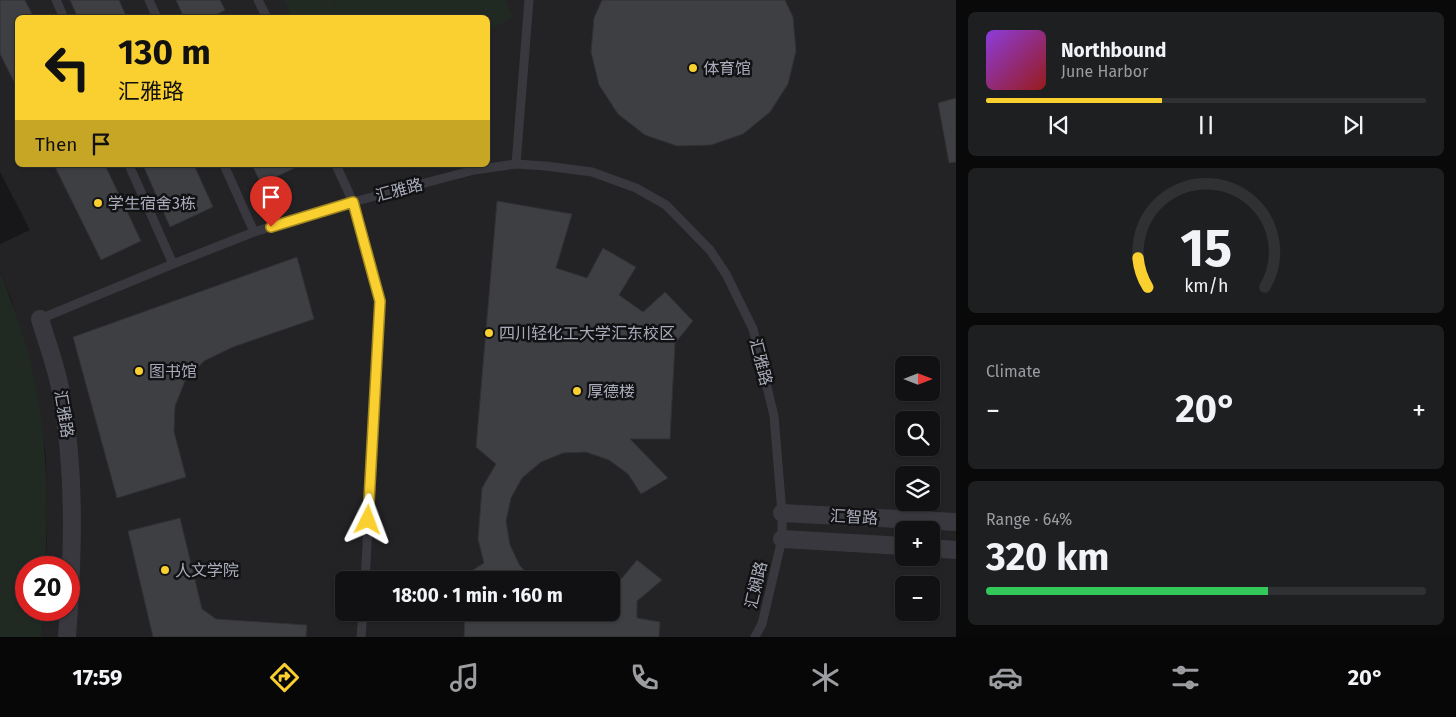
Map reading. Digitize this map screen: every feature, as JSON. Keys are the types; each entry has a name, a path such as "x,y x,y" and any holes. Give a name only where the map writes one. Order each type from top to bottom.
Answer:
{"street":[{"name":"汇雅路","path":"40,319 61,391 71,468 71,577 68,637"},
{"name":"汇智路","path":"782,513 956,522"},
{"name":"汇智路","path":"782,539 895,545"},
{"path":"940,549 956,550"}],"lane":[{"path":"56,0 63,15"},
{"path":"149,0 156,15"},
{"path":"258,0 266,15"},
{"path":"516,164 529,0"},
{"name":"汇雅路","path":"40,319 254,232 353,202 474,170 516,164 592,172 636,188 666,205 710,250 726,274 753,329 774,416 782,513 782,539"},
{"path":"131,167 173,264"},
{"path":"225,167 254,232"},
{"path":"337,167 353,202 380,301 365,571"},
{"name":"汇娴路","path":"755,637 762,624 782,539"},
{"path":"361,637 362,621"}],"shaded area":[{"name":"四川轻化工大学汇东校区","path":"0,0 956,0 956,637 42,637 43,621 80,621 80,556 46,556 46,457 34,377 12,301 0,272 0,244 30,230 0,172"},
{"path":"284,0 332,0 339,13 333,0 505,0 513,18 490,29 490,15 291,15"},
{"path":"0,272 15,310 34,377 42,424 47,519 45,556 15,556 15,621 43,621 42,637 0,637"}],"building":[{"path":"0,0 25,0 32,15 15,15 15,84 0,54"},
{"path":"70,0 119,0 126,15 77,15"},
{"path":"176,0 220,0 225,10 216,15 183,15"},
{"name":"体育馆","path":"602,0 785,0 793,17 796,51 788,84 770,112 743,134 711,145 677,146 645,135 618,114 599,85 591,52 594,18"},
{"path":"956,98 956,162 949,163 938,103"},
{"name":"学生宿舍3栋","path":"55,167 106,167 141,241 101,260"},
{"path":"144,167 195,167 213,207 170,227"},
{"path":"253,167 297,167 261,184"},
{"name":"厚德楼","path":"497,201 572,214 556,268 587,278 603,248 636,267 619,295 643,312 665,292 693,321 675,343 670,439 630,439 668,478 641,494 628,474 609,460 586,452 563,453 541,462 522,478 511,498 506,521 510,545 520,566 525,571 471,571 484,563 478,539 482,488 496,464 476,447"},
{"name":"图书馆","path":"297,257 314,319 233,347 204,361 185,381 175,406 174,432 186,477 117,498 73,337"},
{"name":"人文学院","path":"180,518 202,609 216,619 307,625 306,637 153,637 128,531"},
{"path":"637,560 662,580 637,601 637,618 660,622 659,637 464,637 465,621 620,621 620,579"}],"place":[{"name":"体育馆","path":"693,68"},
{"name":"学生宿舍3栋","path":"98,203"},
{"name":"四川轻化工大学汇东校区","path":"489,333"},
{"name":"图书馆","path":"139,371"},
{"name":"厚德楼","path":"577,391"},
{"name":"人文学院","path":"165,570"}],"route":[{"path":"271,227 353,202 380,301 368,520"}]}
